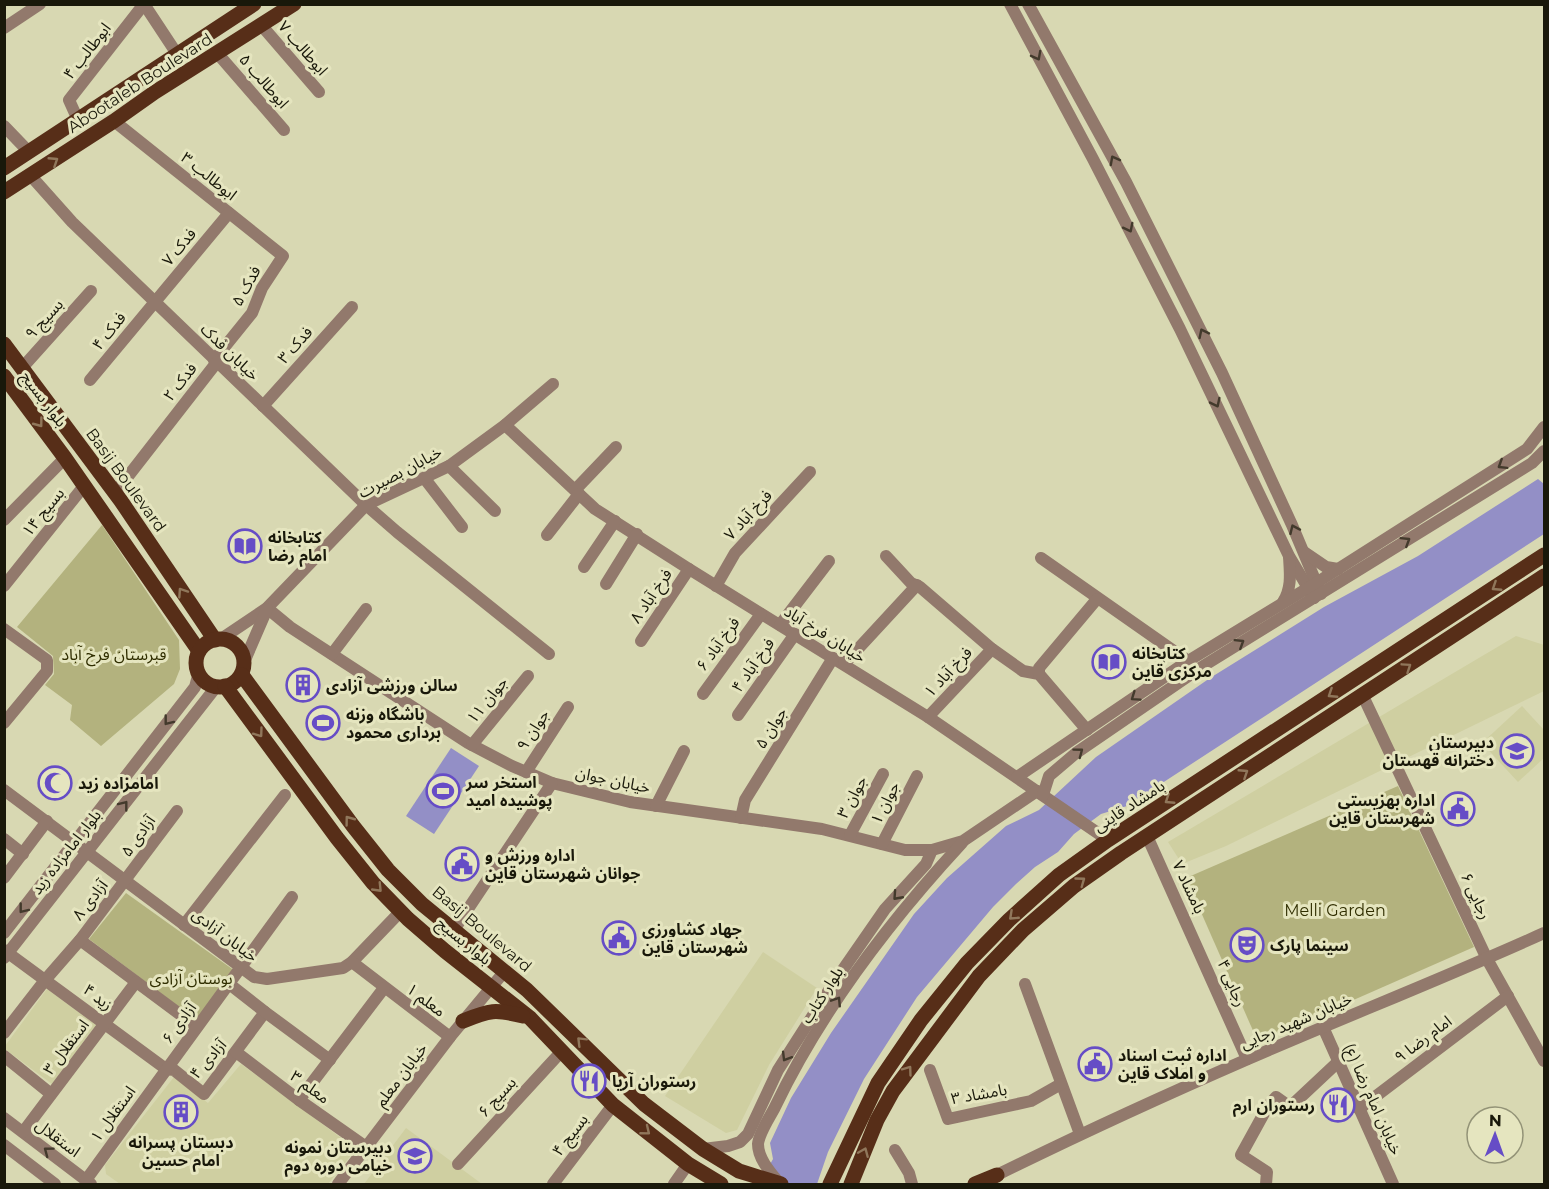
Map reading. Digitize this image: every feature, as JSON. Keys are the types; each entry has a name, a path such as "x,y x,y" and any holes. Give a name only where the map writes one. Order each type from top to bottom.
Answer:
{"main road":[{"name":"Abootaleb Boulevard","path":"4,192 294,4"},
{"name":"Abootaleb Boulevard","path":"4,168 246,6"},
{"name":"Basij Boulevard","path":"4,344 115,493 218,640"},
{"name":"بلوار بسیج","path":"4,376 65,458 199,651"},
{"name":"بامشاد قاینی","path":"830,1185 878,1083 921,1020 967,963 1009,920 1059,875 1108,840 1545,555"},
{"path":"851,1185 877,1120 893,1091 979,976 1023,930 1074,886 1147,836 1545,576"},
{"path":"1437,626 1447,640"},
{"path":"225,639 238,646 243,668 231,685 220,687 202,680 196,666 199,651 210,641 218,640 225,639"},
{"name":"Basij Boulevard","path":"243,668 353,826 388,870 422,904 527,990 644,1104 703,1149 739,1171 781,1184"},
{"name":"بلوار بسیج","path":"220,687 336,838 373,883 401,911 445,951 530,1018 613,1105 688,1164 721,1185"},
{"path":"463,1021 489,1011 500,1010 530,1018"},
{"path":"863,1113 877,1120"},
{"path":"975,1185 994,1180"}],"street":[{"path":"144,4 177,54"},
{"name":"ابوطالب ۴","path":"78,120 69,100 144,4"},
{"path":"1010,4 1169,308 1289,556 1315,590"},
{"path":"1028,4 1159,245 1222,373 1304,552 1315,590"},
{"path":"4,28 32,7"},
{"name":"ابوطالب ۷","path":"262,26 319,92"},
{"name":"ابوطالب ۵","path":"218,54 284,130"},
{"path":"146,75 155,92"},
{"name":"ابوطالب ۳","path":"114,122 284,256"},
{"path":"4,126 29,152"},
{"name":"خیابان فدک","path":"31,176 72,222 366,506 549,654"},
{"name":"فدک ۷","path":"154,301 229,213"},
{"name":"فدک ۵","path":"215,361 252,313 262,288 284,256"},
{"name":"بسیج ۹","path":"22,368 91,291"},
{"name":"فدک ۴","path":"90,380 154,301"},
{"name":"فدک ۳","path":"263,406 352,307"},
{"name":"فدک ۲","path":"115,493 215,361"},
{"name":"خیابان بصیرت","path":"267,608 366,506 449,466 505,425 553,384"},
{"name":"خیابان فرخ آباد","path":"505,425 596,509 928,717 1108,840"},
{"path":"1017,777 1188,661 1283,602 1315,590 1338,569 1527,449 1545,427"},
{"path":"547,535 577,492 616,447"},
{"path":"963,841 1040,793 1049,776 1076,753 1315,590 1532,463 1544,450"},
{"path":"4,520 65,458"},
{"path":"449,466 495,511"},
{"name":"فرخ آباد ۷","path":"716,586 735,553 810,472"},
{"path":"425,479 462,527"},
{"name":"بسیج ۱۴","path":"4,586 84,486"},
{"path":"584,567 615,521"},
{"path":"606,584 637,534"},
{"path":"1304,552 1326,567 1338,569"},
{"path":"886,556 911,583 917,585 992,649 1023,671 1039,675 1088,730"},
{"path":"1283,602 1289,594 1291,581 1289,556"},
{"path":"1041,558 1188,661"},
{"path":"780,626 829,561"},
{"name":"فرخ آباد ۸","path":"641,641 689,569"},
{"name":"جوان ۵","path":"741,818 745,800 838,661 917,585"},
{"path":"1039,675 1039,668 1097,599"},
{"path":"218,640 267,608"},
{"path":"243,668 267,608"},
{"name":"خیابان جوان","path":"267,608 290,627 472,745 552,783 630,802 794,824 905,850 932,850 963,841"},
{"path":"332,654 366,609"},
{"name":"فرخ آباد ۶","path":"703,694 761,614"},
{"path":"4,629 46,660 47,671 4,723"},
{"name":"فرخ آباد ۴","path":"738,715 795,634"},
{"name":"فرخ آباد ۱","path":"928,717 992,649"},
{"name":"بلوار امامزاده زید","path":"4,933 195,687 199,672"},
{"name":"جوان ۱۱","path":"472,745 528,676"},
{"name":"بلوار امامزاده زید","path":"6,954 220,687"},
{"name":"رجایی ۶","path":"1363,696 1487,959 1545,1061"},
{"name":"جوان ۹","path":"526,772 568,707"},
{"path":"656,806 684,750"},
{"name":"جوان ۳","path":"850,836 883,774"},
{"name":"جوان ۱","path":"882,844 916,776"},
{"path":"454,930 552,783"},
{"path":"4,790 47,821 4,878"},
{"path":"184,925 285,795"},
{"name":"آزادی ۵","path":"126,881 177,811"},
{"name":"خیابان آزادی","path":"47,821 254,977 267,979 343,968 352,962 401,911"},
{"name":"بامشاد ۷","path":"1147,836 1200,952"},
{"path":"4,839 23,854"},
{"name":"بلوار کتاب","path":"703,1149 728,1146 757,1134 851,979 892,922 963,841"},
{"name":"بلوار کتاب","path":"757,1134 778,1071 832,984 885,909 926,864 932,850"},
{"name":"آزادی ۸","path":"4,1033 126,881"},
{"name":"آزادی ۶","path":"166,1069 292,897"},
{"name":"خیابان شهید رجایی","path":"994,1180 1080,1134 1247,1059 1545,933"},
{"path":"80,940 197,1027"},
{"name":"رجایی ۴","path":"1200,952 1247,1059"},
{"name":"زید ۴","path":"6,954 46,979 166,1069"},
{"name":"معلم ۱","path":"352,962 450,1037"},
{"name":"خیابان معلم","path":"338,1185 450,1037 504,972"},
{"name":"استقلال ۳","path":"23,1132 136,982"},
{"path":"228,983 330,1060"},
{"path":"1025,984 1080,1134"},
{"path":"299,1100 384,988"},
{"name":"امام رضا ۹","path":"1359,1109 1508,996"},
{"name":"آزادی ۴","path":"166,1069 174,1070 204,1094 265,1012"},
{"name":"خیابان امام رضا (ع)","path":"1323,1027 1393,1185"},
{"name":"معلم ۳","path":"236,1052 366,1147"},
{"name":"بسیج ۶","path":"458,1164 561,1052"},
{"path":"4,1056 51,1094"},
{"path":"1266,1185 1268,1172 1241,1155 1268,1106 1276,1097 1290,1107 1338,1062"},
{"name":"استقلال ۱","path":"89,1182 166,1069"},
{"name":"بامشاد ۳","path":"930,1070 948,1119 1031,1101 1060,1084"},
{"name":"بسیج ۴","path":"553,1185 613,1105"},
{"name":"استقلال","path":"4,1118 89,1182"},
{"path":"757,1134 762,1159 781,1184"},
{"path":"6,1149 55,1185"},
{"path":"895,1150 909,1173 912,1185"},
{"path":"674,1185 688,1164"}],"shaded area":[{"path":"1538,479 1544,484 1544,534 1127,806 1101,814 1074,834 1058,852 1035,867 1016,884 993,907 917,997 864,1079 828,1152 817,1184 759,1184 773,1159 770,1143 791,1098 831,1033 914,914 947,878 1006,826 1039,810 1096,757 1210,678 1324,607 1418,556"},
{"path":"1516,636 1544,645 1544,691 1226,846 1182,864 1168,842"},
{"name":"دبیرستان دخترانه قهستان","path":"1522,706 1544,730 1544,758 1518,782 1482,743"},
{"name":"استخر سر پوشیده امید","path":"451,748 479,766 434,834 406,816"},
{"path":"763,952 817,988 769,1065 737,1130 726,1133 665,1096"},
{"path":"47,989 96,1025 52,1084 5,1049"},
{"path":"241,1064 356,1149 328,1184 120,1184 106,1174 105,1165 174,1077 208,1103"},
{"name":"دبیرستان نمونه خیامی دوره دوم","path":"406,1128 482,1184 364,1184"}],"green space":[{"name":"قبرستان فرخ آباد","path":"102,525 179,640 180,669 174,684 101,746 70,720 72,705 45,685 54,674 53,656 17,627"},
{"name":"Melli Garden","path":"1398,786 1474,947 1258,1042 1186,878"},
{"name":"بوستان آزادی","path":"126,893 235,971 199,1022 89,939"}],"place":[{"name":"کتابخانه امام رضا","path":"245,546"},
{"name":"کتابخانه مرکزی قاین","path":"1109,662"},
{"name":"سالن ورزشی آزادی","path":"303,685"},
{"name":"باشگاه وزنه برداری محمود","path":"323,723"},
{"name":"دبیرستان دخترانه قهستان","path":"1517,751"},
{"name":"امامزاده زید","path":"55,783"},
{"name":"استخر سر پوشیده امید","path":"443,791"},
{"name":"اداره بهزیستی شهرستان قاین","path":"1458,809"},
{"name":"اداره ورزش و جوانان شهرستان قاین","path":"462,864"},
{"name":"جهاد کشاورزی شهرستان قاین","path":"619,938"},
{"name":"سینما پارک","path":"1247,945"},
{"name":"اداره ثبت اسناد و املاک قاین","path":"1095,1064"},
{"name":"رستوران آریا","path":"589,1081"},
{"name":"رستوران ارم","path":"1338,1105"},
{"name":"دبستان پسرانه امام حسین","path":"181,1112"},
{"name":"دبیرستان نمونه خیامی دوره دوم","path":"415,1156"}]}
